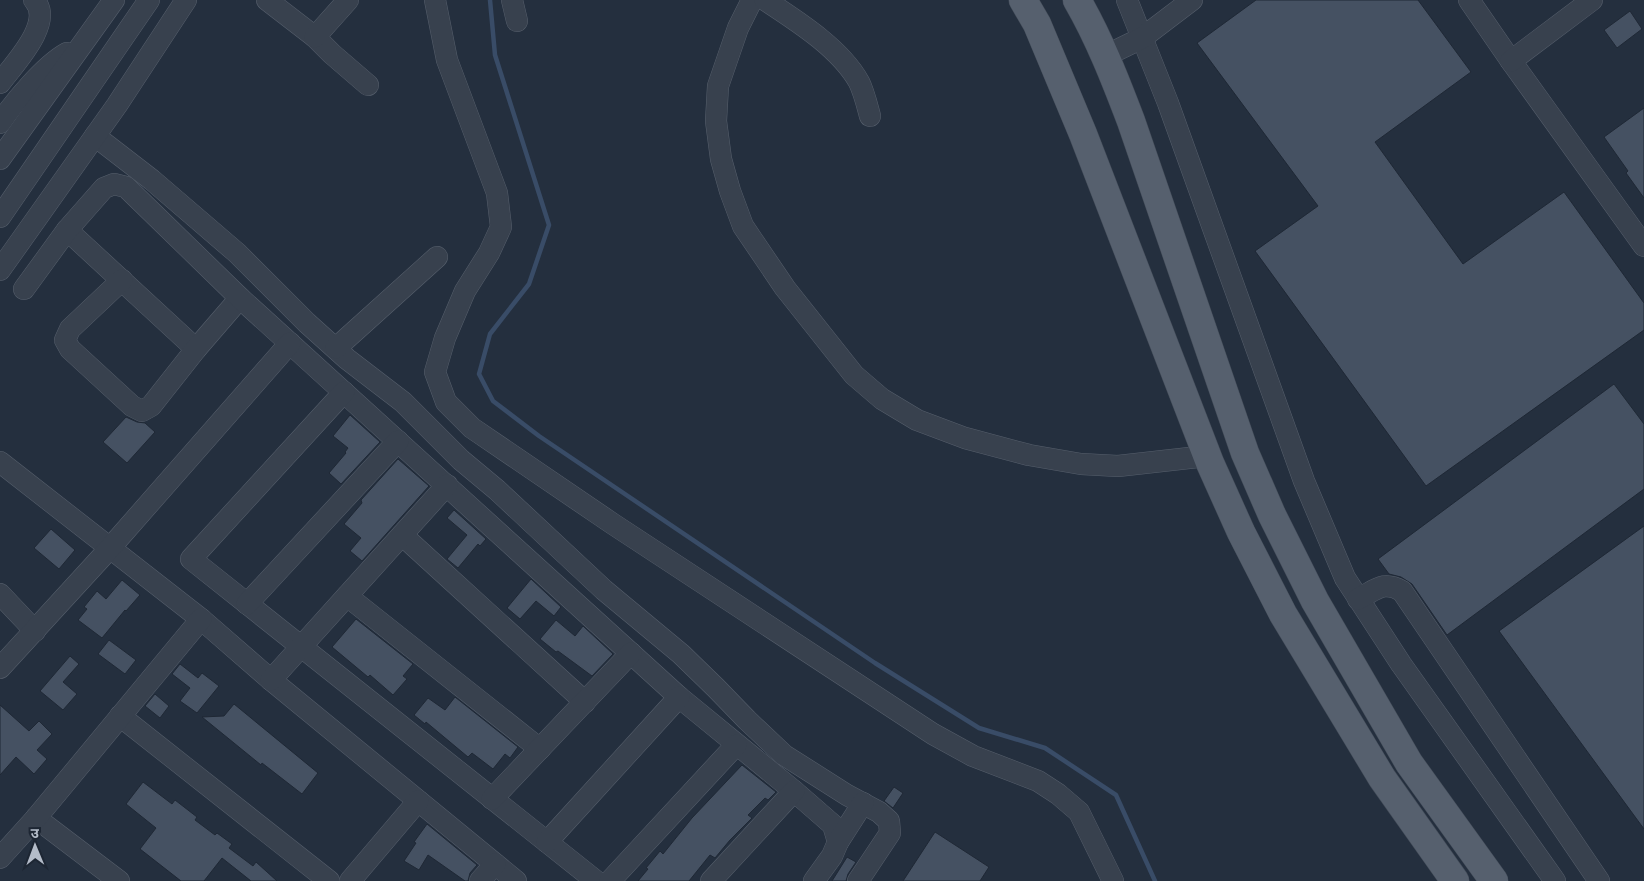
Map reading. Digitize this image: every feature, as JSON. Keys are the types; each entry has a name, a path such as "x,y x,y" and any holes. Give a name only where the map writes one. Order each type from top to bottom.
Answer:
{"main road":[{"path":"1023,0 1037,24 1083,134 1207,456 1241,532 1284,614 1382,778 1455,881"},
{"path":"1077,0 1091,24 1131,121 1245,453 1272,515 1315,601 1408,763 1494,881"}],"street":[{"path":"0,83 37,32 41,19 38,5 34,0"},
{"path":"0,159 114,0"},
{"path":"0,217 149,0"},
{"path":"267,0 315,37 368,85"},
{"path":"315,37 348,0"},
{"path":"435,0 447,60 497,193 501,227 489,253 465,292 445,338 435,372 446,402 472,428 597,514 933,734 973,756 1038,781 1058,794 1079,812 1113,881"},
{"path":"512,0 517,20"},
{"path":"752,0 738,28 718,86 716,121 721,160 743,226 780,280 854,375 882,400 917,420 965,438 1029,455 1081,464 1118,466 1207,456"},
{"path":"765,0 804,27 834,52 851,70 860,84 870,116"},
{"path":"1127,0 1171,112 1304,481 1345,578 1400,664 1555,881"},
{"path":"1105,56 1142,38 1192,0"},
{"path":"1469,0 1510,61 1644,246"},
{"path":"1510,61 1592,0"},
{"path":"0,270 142,68 180,2"},
{"path":"0,122 9,109 43,73 63,56 81,46"},
{"path":"95,136 152,180 237,253 307,323 403,402 461,460 604,590 681,654 784,755 879,812 889,820 890,833 858,881"},
{"path":"24,289 67,230 104,188 114,184 126,187 240,298 679,697 833,825 838,842"},
{"path":"67,230 196,349"},
{"path":"336,348 437,257"},
{"path":"122,280 70,329 65,340 70,349 132,406 142,411 151,406 196,349 240,298"},
{"path":"0,668 110,548 290,343"},
{"path":"344,392 191,559 596,881"},
{"path":"247,604 398,441"},
{"path":"0,462 201,619 271,680 516,881"},
{"path":"271,680 447,485"},
{"path":"402,535 585,702"},
{"path":"1358,599 1385,585 1393,586 1402,591 1599,881"},
{"path":"0,594 35,631"},
{"path":"347,596 540,749"},
{"path":"0,858 36,818 201,619"},
{"path":"492,798 631,653"},
{"path":"547,842 679,697"},
{"path":"120,716 329,881"},
{"path":"610,881 736,745"},
{"path":"711,881 794,791"},
{"path":"350,881 418,801"},
{"path":"814,881 832,856 838,842 863,803"},
{"path":"36,818 119,881"},
{"path":"480,881 495,864"}],"building":[{"path":"1256,0 1418,0 1471,72 1375,142 1463,264 1564,192 1644,303 1644,330 1426,486 1255,251 1318,206 1197,43"},
{"path":"1630,11 1642,29 1617,48 1604,30"},
{"path":"1644,108 1644,198 1604,137"},
{"path":"1614,384 1644,424 1644,489 1447,635 1412,584 1401,577 1389,574 1378,559"},
{"path":"350,415 380,442 341,484 329,473 348,448 333,436"},
{"path":"126,417 145,423 155,432 127,463 103,442"},
{"path":"398,459 429,486 362,561 350,551 361,538 344,524 362,503 361,500"},
{"path":"454,510 486,539 480,546 478,544 458,568 447,559 467,535 447,518"},
{"path":"1644,526 1644,829 1499,631"},
{"path":"51,529 75,550 59,569 34,548"},
{"path":"531,579 561,607 554,616 536,601 520,619 507,608"},
{"path":"122,580 140,595 102,638 78,620 87,609 84,607 97,591 106,599"},
{"path":"356,619 413,664 403,676 407,679 393,695 332,647"},
{"path":"556,620 575,636 583,626 613,654 592,676 540,639"},
{"path":"109,640 136,660 125,674 98,654"},
{"path":"70,656 79,664 63,682 77,694 63,710 40,691"},
{"path":"180,664 198,678 202,673 219,686 197,713 180,701 190,688 172,674"},
{"path":"155,694 169,706 160,718 145,706"},
{"path":"455,697 518,747 510,758 505,754 493,769 472,753 468,757 426,722 425,724 414,715 428,698 445,710"},
{"path":"234,704 318,773 302,794 262,763 261,765 202,717 224,716"},
{"path":"0,705 29,731 39,721 52,734 37,750 47,759 34,774 16,757 0,775"},
{"path":"742,765 776,792 768,800 765,798 748,815 752,818 715,858 710,855 689,881 638,881 660,851 663,854 692,818"},
{"path":"143,782 172,804 175,800 197,817 195,820 215,835 217,833 232,844 229,848 253,866 256,862 277,881 251,881 222,858 204,881 181,881 140,849 156,828 126,804"},
{"path":"894,787 903,793 893,808 884,801"},
{"path":"427,824 477,865 470,873 468,881 465,881 428,855 419,870 404,861 416,843 414,842"},
{"path":"935,832 989,867 980,881 903,881"},
{"path":"847,857 856,862 846,881 832,881"}],"waterway":[{"path":"490,0 495,55 549,225 529,284 490,334 479,374 493,401 539,436 875,663 979,728 1045,748 1116,795 1155,881"}]}
